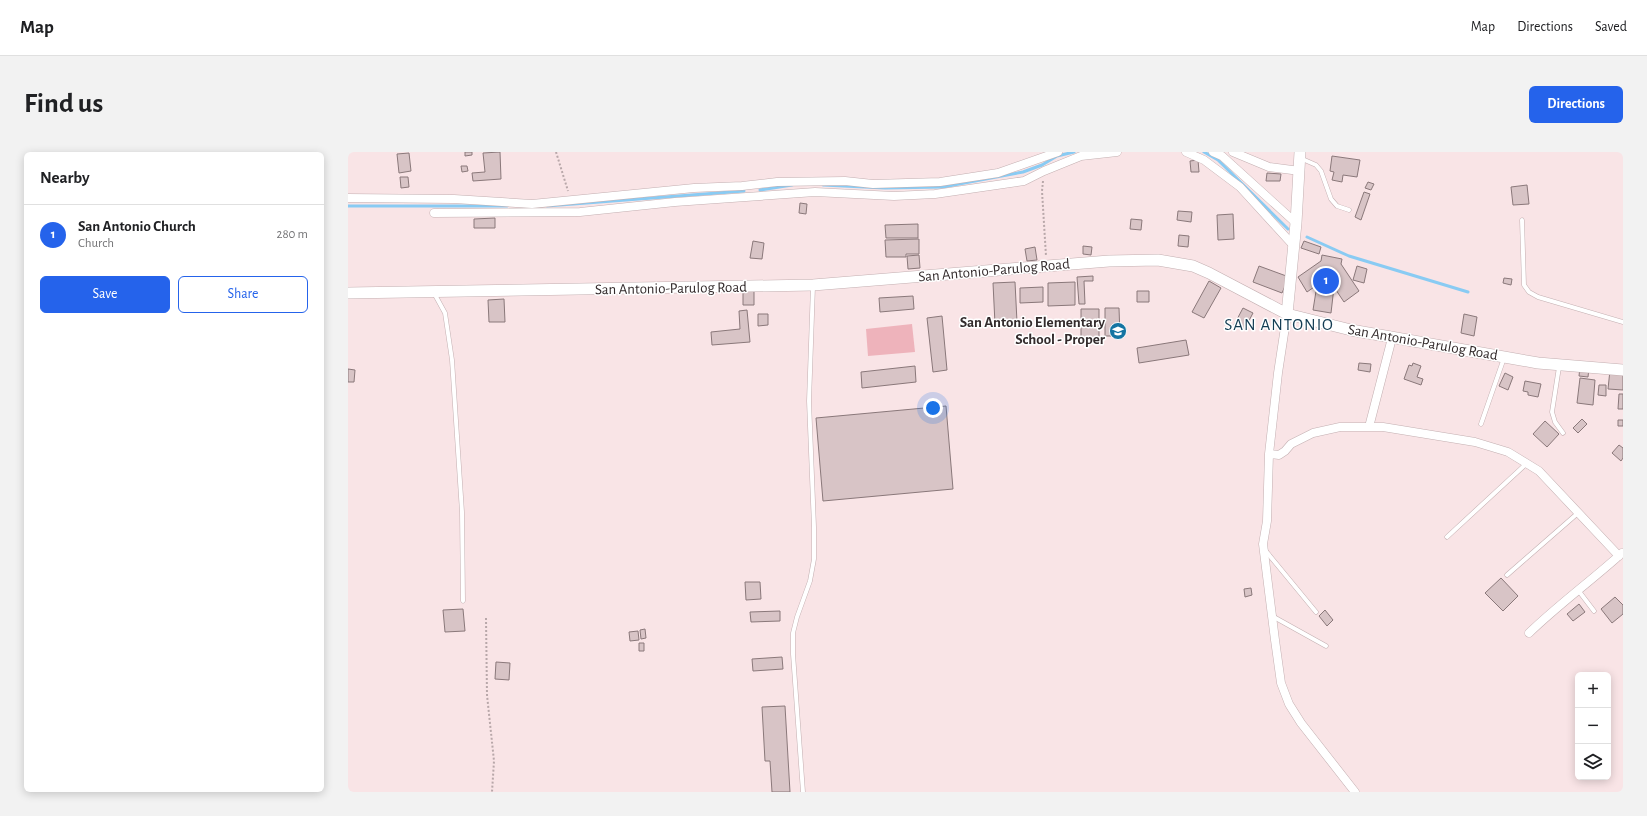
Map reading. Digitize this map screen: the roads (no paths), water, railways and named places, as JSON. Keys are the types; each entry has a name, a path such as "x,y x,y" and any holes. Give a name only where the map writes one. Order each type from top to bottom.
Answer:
{"street":[{"path":"348,198 454,199 532,204 694,188 742,186 777,182 845,181 873,184 940,182 998,173 1058,152"},
{"path":"434,213 580,212 675,202 815,192 894,196 935,194 1024,181 1081,156 1117,152"},
{"path":"1186,152 1204,160 1240,187 1293,245"},
{"path":"1213,152 1222,156 1296,223"},
{"path":"1233,152 1268,167 1300,171"},
{"path":"1300,155 1296,223 1287,314 1278,373 1269,454 1267,521 1264,544 1281,683 1289,704 1301,723 1354,792"},
{"name":"San Antonio-Parulog Road","path":"348,294 812,285 1109,261 1158,260 1193,266 1287,314 1350,330 1538,363 1623,370"},
{"path":"1369,427 1392,338"},
{"path":"1269,454 1279,455 1291,444 1312,433 1340,428 1383,427 1475,442 1508,452 1539,471 1578,513 1621,554 1592,580 1552,610 1529,633"}],"lane":[{"path":"1300,155 1316,165 1321,171 1331,199 1337,206 1349,210"},
{"path":"1522,220 1524,285 1529,292 1538,297 1623,322"},
{"path":"803,792 792,654 793,633 810,581 814,559 809,401 812,285"},
{"path":"434,292 445,313 452,360 462,512 463,601"},
{"path":"1481,424 1504,356"},
{"path":"1560,364 1552,412 1555,422 1563,433"},
{"path":"1447,538 1527,463"},
{"path":"1507,575 1578,513"},
{"path":"1265,550 1316,612"},
{"path":"1578,590 1594,611"},
{"path":"1272,616 1326,646"}],"waterway":[{"path":"823,185 885,188 943,187 1023,172 1042,165 1057,156 1074,152"},
{"path":"1204,152 1218,160 1288,229"},
{"path":"760,190 792,185"},
{"path":"547,206 744,191"},
{"path":"348,206 507,206"},
{"path":"1307,237 1349,256 1468,292"}],"place":[{"name":"San Antonio Church","path":"1326,281"},
{"name":"San Antonio Elementary School - Proper","path":"1118,331"}],"district":[{"name":"SAN ANTONIO","path":"1279,324"}]}
